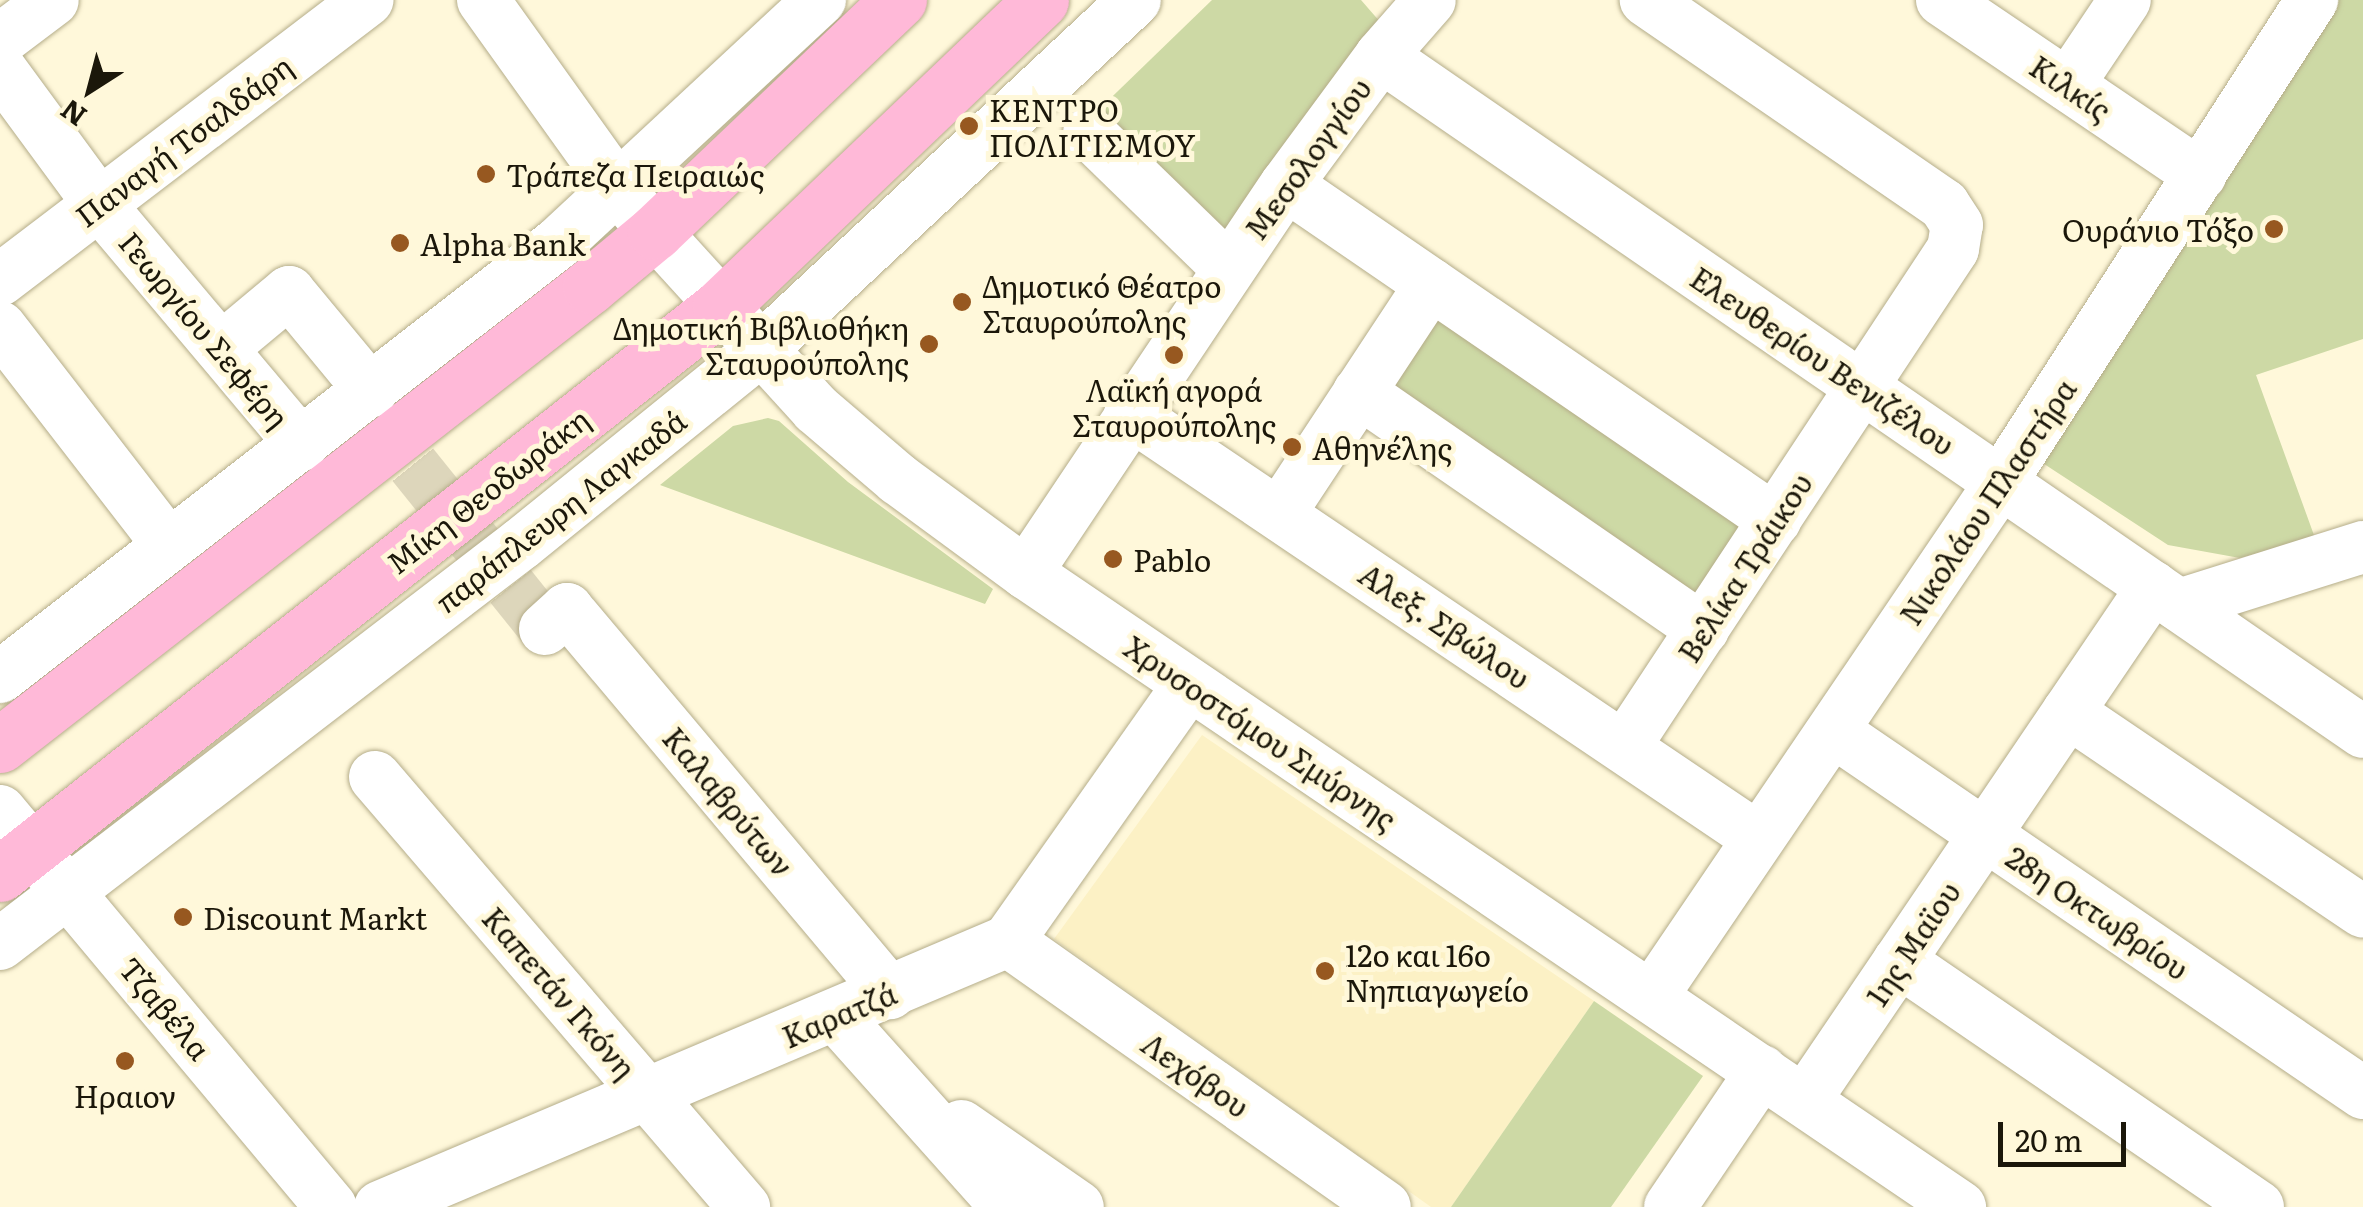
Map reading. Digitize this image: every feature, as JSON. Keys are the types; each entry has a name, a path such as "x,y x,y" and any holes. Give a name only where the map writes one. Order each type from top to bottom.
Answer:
{"highway":[{"path":"0,746 655,232 899,0"},
{"name":"Μίκη Θεοδωράκη","path":"11,844 720,306 1041,0"}],"street":[{"path":"0,40 53,0"},
{"name":"Παναγή Τσαλδάρη","path":"0,280 367,0"},
{"name":"Χρυσοστόμου Σμύρνης","path":"483,0 619,190 759,351 816,409 884,468 1026,573 1805,1100 1894,1189 1960,1207"},
{"path":"0,677 168,544 372,391 619,190 820,0"},
{"name":"παράπλευρη Λαγκαδά","path":"0,944 506,556 759,351 1134,0"},
{"name":"Μεσολογγίου","path":"1026,573 1286,185 1381,56 1430,0"},
{"name":"Βελίκα Τράικου","path":"1625,746 1953,249 1957,225 1944,205 1646,0"},
{"name":"Κιλκίς","path":"1942,0 2200,175"},
{"path":"2068,85 2124,0"},
{"name":"Νικολάου Πλαστήρα","path":"1652,996 2001,482 2312,0"},
{"name":"Ελευθερίου Βενιζέλου","path":"1381,56 2363,732"},
{"name":"Γεωργίου Σεφέρη","path":"0,70 99,204 302,445"},
{"path":"1088,133 1228,268"},
{"path":"1286,185 1775,520"},
{"path":"1280,513 1432,284"},
{"path":"223,347 289,292 372,391"},
{"path":"0,327 168,544"},
{"path":"1359,392 1703,629"},
{"name":"Αλεξ. Σβώλου","path":"1130,414 1758,838"},
{"path":"2166,596 2363,547"},
{"name":"1ης Μαϊου","path":"1805,1100 2068,712 2166,596"},
{"name":"Καλαβρύτων","path":"556,619 890,992"},
{"path":"1008,940 1190,684"},
{"path":"2068,712 2363,912"},
{"name":"28η Οκτωβρίου","path":"1833,731 2363,1093"},
{"name":"Καπετάν Γκόνη","path":"375,777 744,1207"},
{"name":"Τζαβέλα","path":"11,844 68,889 331,1207"},
{"name":"Καρατζά","path":"380,1207 1008,940"},
{"name":"Λεχόβου","path":"1008,940 1384,1207"},
{"path":"1899,961 2258,1207"},
{"path":"836,1016 1007,1207"},
{"path":"1670,1207 1762,1071"},
{"path":"894,1080 1078,1207"}],"shaded area":[{"name":"12ο και 16ο Νηπιαγωγείο","path":"1202,735 1594,1001 1451,1207 1431,1207 1054,939"}],"green space":[{"path":"1212,0 1361,0 1388,31 1225,256 1087,121"},
{"name":"Ουράνιο Τόξο","path":"2334,0 2363,0 2363,339 2256,375 2315,538 2240,558 2168,545 2035,458"},
{"path":"1433,299 1762,521 1702,611 1373,389"},
{"path":"768,418 779,421 848,482 993,589 985,604 660,485 733,426"},
{"path":"1594,1001 1703,1076 1611,1207 1451,1207"}],"tunnel":[{"path":"364,404 545,629"}],"place":[{"name":"ΚΕΝΤΡΟ ΠΟΛΙΤΙΣΜΟΥ","path":"969,126"},
{"name":"Τράπεζα Πειραιώς","path":"486,174"},
{"name":"Ουράνιο Τόξο","path":"2274,229"},
{"name":"Alpha Bank","path":"400,243"},
{"name":"Δημοτικό Θέατρο Σταυρούπολης","path":"962,302"},
{"name":"Δημοτική Βιβλιοθήκη Σταυρούπολης","path":"929,344"},
{"name":"Λαϊκή αγορά Σταυρούπολης","path":"1174,355"},
{"name":"Αθηνέλης","path":"1292,447"},
{"name":"Pablo","path":"1113,559"},
{"name":"Discount Markt","path":"183,917"},
{"name":"12ο και 16ο Νηπιαγωγείο","path":"1325,971"},
{"name":"Ηραιον","path":"125,1061"}]}
